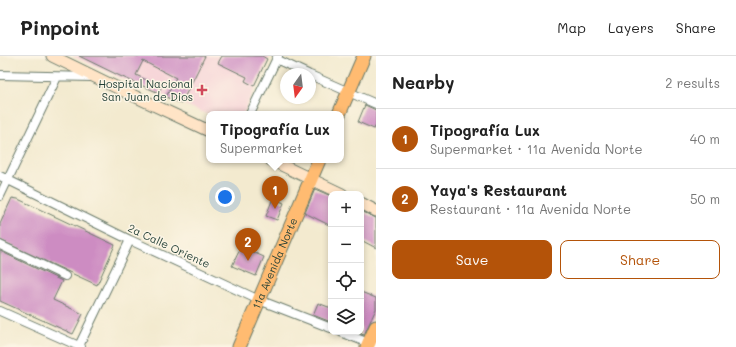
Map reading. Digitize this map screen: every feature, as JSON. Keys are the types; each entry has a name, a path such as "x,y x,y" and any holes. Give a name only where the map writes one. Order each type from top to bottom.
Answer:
{"main road":[{"path":"52,56 93,77 206,129"},
{"path":"340,111 364,56"},
{"path":"277,163 336,191"},
{"name":"11a Avenida Norte","path":"239,347 318,163"},
{"path":"364,205 376,211"},
{"path":"371,345 376,327"}],"street":[{"path":"251,111 277,58 297,68"},
{"path":"0,75 93,77"},
{"path":"0,196 4,178 57,77"},
{"path":"316,77 376,104"},
{"name":"2a Calle Oriente","path":"4,178 130,240 259,300 328,327"},
{"path":"0,311 80,347 130,240"},
{"path":"0,246 65,276"},
{"path":"348,335 371,345"}],"shaded area":[{"name":"Hospital Nacional San Juan de Dios","path":"72,56 270,56 244,111 206,111 206,114"}],"building":[{"path":"79,56 205,56 181,104 166,97 176,78 143,61 136,75 161,87 159,93"},
{"path":"222,56 262,56 267,59 254,86 245,81 247,77 218,63"},
{"path":"365,105 376,110 376,125 374,129 358,122"},
{"path":"315,189 328,195 328,224 305,213"},
{"path":"12,198 18,199 115,245 97,285 0,240 0,224"},
{"path":"273,198 284,203 277,220 266,216"},
{"path":"364,212 376,218 376,248 364,242"},
{"path":"241,247 264,257 256,276 232,266"},
{"path":"0,251 62,281 53,300 83,314 73,334 0,301"},
{"path":"364,293 376,298 376,309 364,335"},
{"path":"318,303 328,307 328,321 313,315"}],"place":[{"name":"Hospital Nacional San Juan de Dios","path":"202,90"},
{"name":"Tipografía Lux","path":"275,209"},
{"name":"Yaya's Restaurant","path":"248,261"}]}
